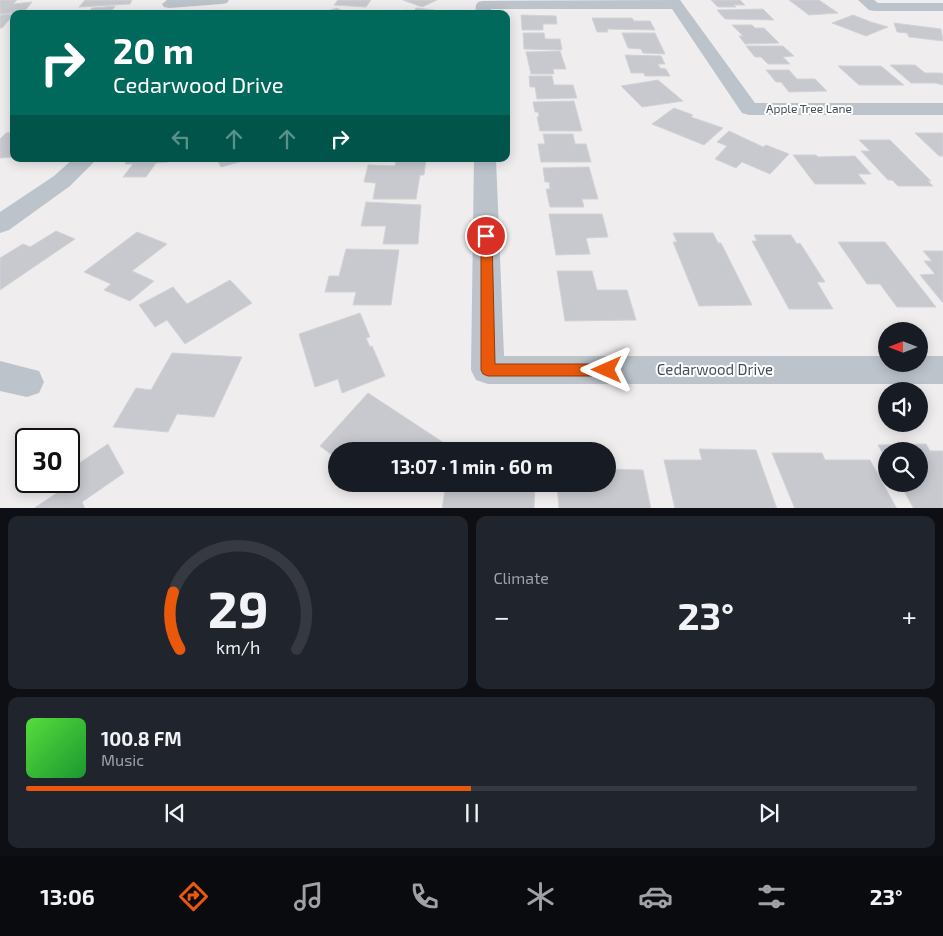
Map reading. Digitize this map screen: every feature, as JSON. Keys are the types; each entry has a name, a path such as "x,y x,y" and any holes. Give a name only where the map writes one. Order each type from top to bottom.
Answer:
{"street":[{"path":"168,6 222,0"},
{"path":"865,0 874,7 943,7"},
{"path":"483,10 482,5 675,2"},
{"name":"Apple Tree Lane","path":"675,2 749,109 943,109"},
{"path":"0,224 62,181 83,162"},
{"name":"Cedarwood Drive","path":"485,162 488,370 943,370"}],"building":[{"path":"0,0 17,0 13,4 32,2 26,10 10,10 10,13 0,14"},
{"path":"85,0 132,0 130,4 79,7"},
{"path":"338,0 371,0 366,7 334,5"},
{"path":"403,0 437,0 422,7"},
{"path":"711,0 740,0 745,5 718,7"},
{"path":"789,0 819,0 838,13 809,15"},
{"path":"115,6 112,10 90,10 92,8"},
{"path":"416,8 434,10 415,10"},
{"path":"763,9 774,20 725,19 717,10"},
{"path":"10,14 10,19 2,28 0,28 0,15"},
{"path":"521,15 556,16 557,24 543,24 543,30 522,30"},
{"path":"853,15 888,27 866,36 832,23"},
{"path":"592,18 632,18 634,21 650,21 655,30 607,29 608,32 597,32"},
{"path":"894,23 941,29 943,41 909,37 907,33 897,32"},
{"path":"732,25 752,25 755,28 764,28 779,43 745,44 739,36 743,36"},
{"path":"523,33 544,33 545,39 560,39 562,50 524,49"},
{"path":"622,33 655,33 665,54 643,53 641,49 628,48"},
{"path":"746,46 783,46 794,56 783,57 790,64 768,64 761,57 755,57"},
{"path":"560,51 566,69 553,69 554,74 531,74 526,52"},
{"path":"625,55 661,56 665,64 658,64 660,68 666,69 670,76 645,76 644,73 631,73"},
{"path":"890,65 915,65 925,73 941,73 943,74 943,85 911,83"},
{"path":"838,66 881,66 904,85 859,85"},
{"path":"766,70 789,70 797,79 815,79 827,91 789,92 781,82 776,82"},
{"path":"529,76 552,76 554,85 573,85 577,98 537,99 535,87 530,87"},
{"path":"658,80 683,101 642,107 621,86"},
{"path":"574,101 582,131 540,131 537,117 539,117 538,112 535,112 533,102"},
{"path":"674,108 693,115 691,117 723,128 704,145 652,124"},
{"path":"729,131 763,147 766,145 789,154 770,174 742,162 736,168 715,159 727,146 717,142"},
{"path":"10,132 10,157 0,158 0,139 6,133"},
{"path":"915,133 943,133 943,156 939,156"},
{"path":"543,134 573,134 575,144 586,144 591,162 541,162 538,144 545,144"},
{"path":"859,140 890,140 931,181 928,181 933,186 898,186 892,180 888,180 861,151 870,151"},
{"path":"793,155 816,155 818,157 855,156 871,174 858,174 866,184 815,184"},
{"path":"126,162 168,162 156,163 146,177 123,177 133,164 125,164"},
{"path":"218,162 239,162 221,167"},
{"path":"396,162 426,162 424,175 420,175 416,199 373,199 376,183 364,182 368,165 395,166"},
{"path":"589,167 598,199 582,199 584,207 550,207 546,189 550,189 549,182 545,182 543,168"},
{"path":"366,202 421,205 418,244 383,244 386,226 361,226"},
{"path":"549,214 602,214 608,237 586,238 590,254 556,255"},
{"path":"56,231 75,239 0,290 0,258 23,244 30,247"},
{"path":"137,232 167,244 132,271 154,281 130,301 104,290 111,284 84,272"},
{"path":"673,233 713,233 718,243 721,243 752,305 699,306 673,242 677,242"},
{"path":"754,235 791,235 797,244 800,243 825,282 817,282 833,309 789,309 752,241 757,241"},
{"path":"838,242 885,242 936,307 897,307 880,284 867,284"},
{"path":"346,249 399,250 391,305 353,305 356,292 325,292 329,276 339,276"},
{"path":"923,251 943,251 943,303 920,275 935,274 924,261 932,261"},
{"path":"557,271 592,271 597,290 627,290 636,320 565,321"},
{"path":"230,280 252,303 185,344 167,320 155,327 139,305 173,287 187,304"},
{"path":"360,313 370,337 366,338 370,347 372,346 385,376 342,393 338,379 315,387 299,334"},
{"path":"172,353 242,357 214,417 177,414 168,432 113,427 136,388 151,390"},
{"path":"368,393 442,442 328,442 328,452 320,446"},
{"path":"108,444 124,473 82,502 85,508 34,508 57,493 80,493 80,463"},
{"path":"928,448 930,451 943,451 943,508 913,508 904,492 928,492"},
{"path":"699,449 756,450 777,508 675,508 664,460 702,460"},
{"path":"772,453 822,453 825,460 870,460 878,475 878,492 888,492 896,508 795,508"},
{"path":"616,469 643,470 651,508 559,508 558,492 616,492"},
{"path":"445,492 535,492 534,508 442,508"}],"route":[{"path":"486,236 488,370 607,370"}]}
